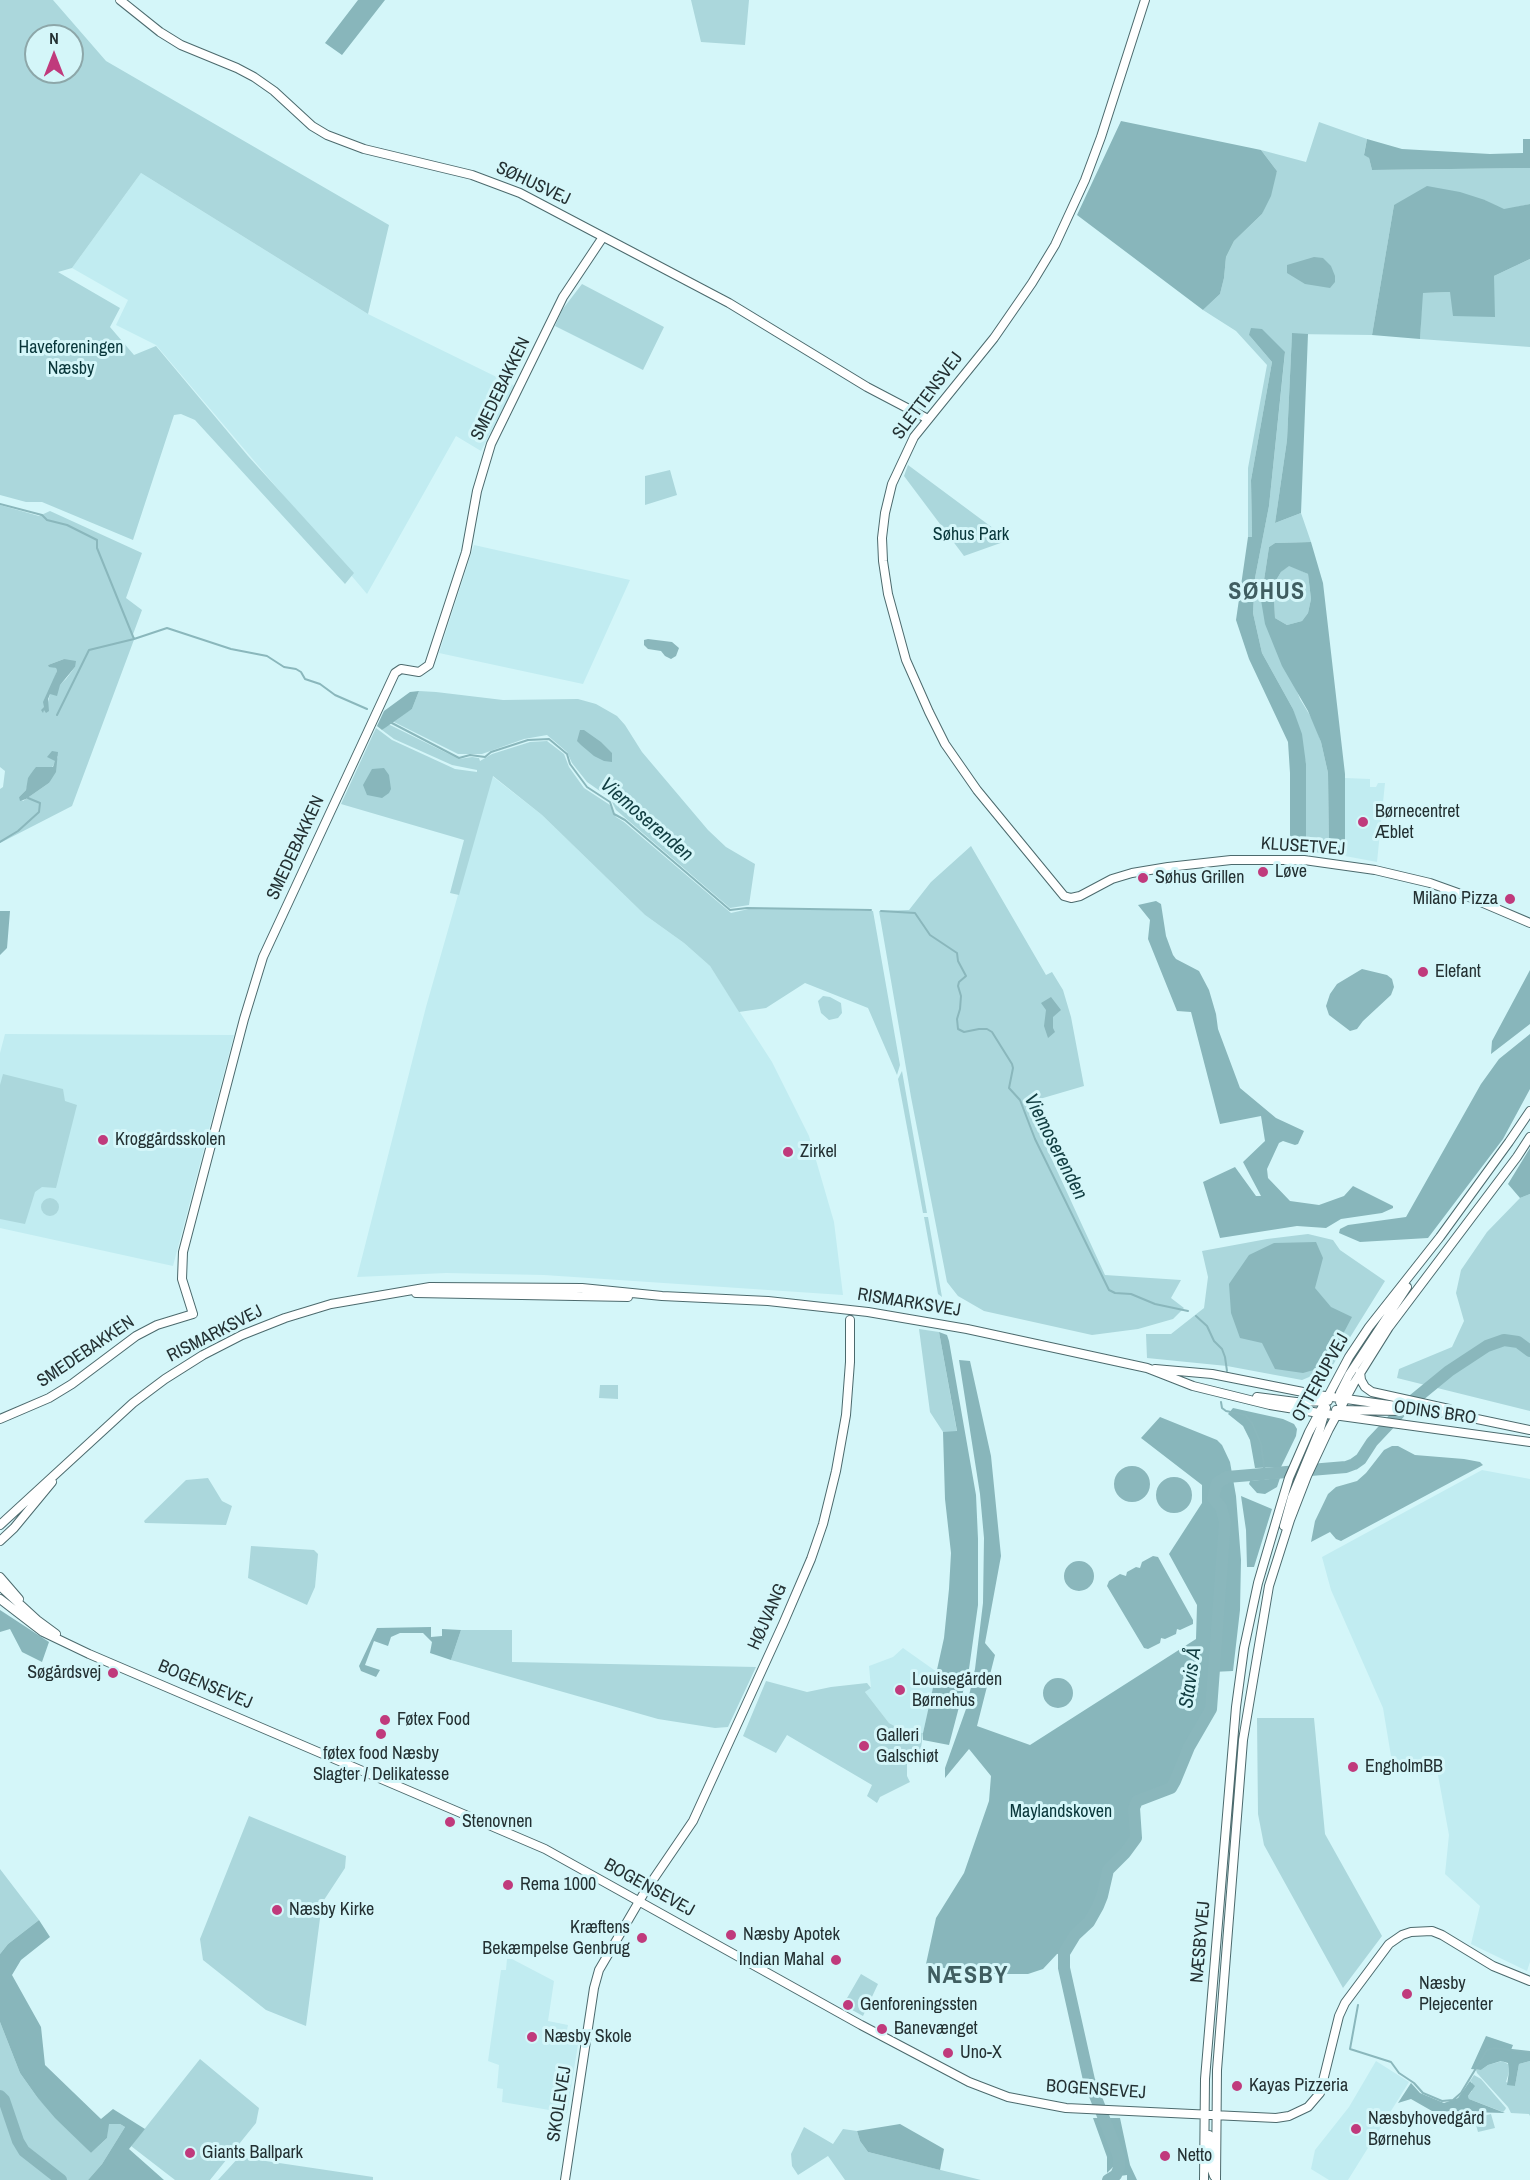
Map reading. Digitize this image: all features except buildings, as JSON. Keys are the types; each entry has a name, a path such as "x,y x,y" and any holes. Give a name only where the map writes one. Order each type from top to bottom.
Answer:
{"street":[{"name":"SØHUSVEJ","path":"120,0 160,32 181,45 254,77 327,135 364,149 423,162 496,183 550,208 729,303 867,387 928,419"},
{"name":"SLETTENSVEJ","path":"1071,898 1064,896 977,790 945,744 906,660 888,594 882,538 892,484 909,447 928,419 994,338 1055,245 1082,188 1101,137 1145,0"},
{"name":"SMEDEBAKKEN","path":"0,1419 33,1406 64,1389 96,1368 136,1336 158,1324 193,1314 182,1279 183,1252 244,1019 263,957 395,673 401,669 419,672 429,665 466,552 477,491 491,444 563,297 603,237"},
{"name":"KLUSETVEJ","path":"1071,898 1080,896 1112,879 1142,871 1231,860 1304,860 1375,870 1430,883 1530,923"},
{"name":"OTTERUPVEJ","path":"1248,1709 1267,1597 1280,1550 1303,1477 1336,1402 1349,1357 1369,1327 1440,1237 1530,1111"},
{"name":"OTTERUPVEJ","path":"1236,1707 1244,1648 1257,1583 1295,1464 1321,1415 1354,1383 1389,1327 1517,1158 1530,1137"},
{"name":"RISMARKSVEJ","path":"0,1525 133,1403 165,1378 203,1355 242,1335 285,1318 331,1304 430,1287 554,1287 662,1296 768,1301 868,1312 967,1329 1147,1368 1212,1374 1336,1402"},
{"name":"HØJVANG","path":"639,1901 693,1821 811,1559 826,1515 841,1446 850,1362 850,1320"},
{"name":"RISMARKSVEJ","path":"1147,1368 1193,1386 1321,1415 1336,1402"},
{"path":"1360,1372 1365,1387 1395,1405 1504,1424"},
{"path":"1224,1394 1296,1402 1336,1402"},
{"name":"ODINS BRO","path":"1336,1402 1395,1405"},
{"name":"ODINS BRO","path":"1336,1402 1368,1420 1530,1442"},
{"path":"1395,1405 1419,1408"},
{"name":"ODINS BRO","path":"1419,1408 1530,1430"},
{"path":"1309,1463 1321,1415"},
{"name":"RISMARKSVEJ","path":"0,1541 14,1528 69,1461"},
{"path":"0,1519 44,1484"},
{"path":"0,1533 44,1484"},
{"path":"0,1577 37,1620"},
{"name":"BOGENSEVEJ","path":"0,1586 37,1620 71,1645"},
{"path":"0,1594 37,1620"},
{"name":"BOGENSEVEJ","path":"0,1599 43,1632 71,1645 545,1850 969,2082 1008,2097 1058,2107 1084,2109 1276,2118 1289,2116 1308,2107 1320,2093 1339,2016 1345,2003 1389,1944 1402,1935 1432,1931 1493,1966 1530,1981"},
{"name":"NÆSBYVEJ","path":"1204,2180 1204,2113 1236,1707"},
{"name":"NÆSBYVEJ","path":"1216,2180 1217,2070 1243,1740 1248,1709"},
{"name":"SKOLEVEJ","path":"565,2180 596,1979 607,1953 639,1901"},
{"path":"1208,2056 1210,2109 1217,2114"},
{"path":"1204,2113 1209,2119 1210,2164 1216,2180"}],"shaded area":[{"path":"141,173 368,314 515,386 481,451 456,436 367,594 156,345 116,325 128,300 72,268"},
{"path":"1314,257 1323,258 1331,266 1335,282 1330,288 1305,284 1287,273 1287,265"},
{"path":"474,545 630,580 583,684 439,653"},
{"path":"644,640 672,642 679,648 676,656 671,659 661,651 648,649 644,645"},
{"path":"64,659 76,661 75,667 60,685 57,696 50,694 49,711 46,713 44,710 43,713 41,710 44,707 43,702 57,671 56,668 48,665"},
{"path":"580,730 584,730 601,742 612,753 612,762 594,756 577,741"},
{"path":"52,751 58,752 56,772 49,783 20,801 19,797 26,790 28,778 36,767 53,767 55,761 47,757"},
{"path":"492,776 542,815 645,915 684,943 710,966 772,1062 809,1136 834,1222 843,1295 544,1275 446,1273 357,1277 426,1007"},
{"name":"Børnecentret Æblet","path":"1345,778 1370,779 1370,787 1376,787 1378,783 1385,783 1377,862 1345,856"},
{"path":"1362,969 1387,975 1392,979 1394,987 1391,995 1357,1029 1350,1031 1329,1015 1326,1006 1337,984"},
{"path":"1051,997 1061,1010 1053,1017 1055,1032 1048,1038 1044,1026 1046,1010 1041,1003"},
{"name":"Kroggårdsskolen","path":"5,1034 234,1035 173,1266 0,1228 0,1053"},
{"path":"1316,1242 1323,1258 1315,1288 1331,1307 1352,1317 1333,1353 1317,1369 1303,1373 1275,1369 1262,1343 1240,1338 1231,1313 1229,1284 1249,1255 1274,1243"},
{"path":"1398,1446 1415,1455 1464,1459 1480,1462 1483,1465 1341,1541 1330,1532 1311,1542 1315,1521 1328,1494 1336,1487 1357,1481 1384,1450"},
{"path":"1132,1466 1144,1472 1150,1484 1144,1496 1132,1502 1120,1496 1114,1484 1120,1472"},
{"path":"1482,1470 1530,1479 1530,1962 1527,1971 1471,1944 1480,1906 1445,1874 1449,1835 1438,1775 1394,1774 1383,1708 1331,1590 1322,1557"},
{"path":"1174,1477 1186,1483 1192,1495 1186,1507 1174,1513 1162,1507 1156,1495 1162,1483"},
{"path":"1153,1556 1158,1557 1193,1620 1193,1624 1180,1630 1177,1629 1176,1634 1165,1639 1161,1638 1160,1643 1148,1649 1144,1648 1107,1586 1109,1581 1120,1574 1126,1576 1127,1572 1136,1567 1140,1568 1142,1562"},
{"path":"1079,1561 1085,1562 1093,1570 1093,1582 1085,1590 1079,1591 1073,1590 1065,1582 1064,1576 1065,1570 1073,1562"},
{"name":"Louisegården Børnehus","path":"903,1648 937,1672 923,1733 900,1729 889,1723 865,1692 871,1688 869,1666 893,1657"},
{"path":"1058,1678 1069,1682 1073,1693 1069,1704 1058,1708 1047,1704 1043,1693 1047,1682"},
{"name":"Næsby Skole","path":"507,1959 512,1959 554,1981 548,2021 568,2025 566,2035 579,2038 567,2113 502,2102 503,2089 497,2088 499,2065 488,2061 501,1970 506,1970"},
{"name":"Næsbyhovedgård Børnehus","path":"1376,2061 1409,2082 1348,2180 1329,2180 1311,2169 1315,2150 1349,2107"}],"green space":[{"name":"Haveforeningen Næsby","path":"0,0 53,0 74,24 24,24 24,84 84,84 84,36 106,61 389,225 368,314 141,173 72,268 58,272 120,308 110,327 134,355 156,346 248,456 354,573 345,584 195,420 181,414 174,415 133,540 42,502 26,502 0,495"},
{"path":"358,0 385,0 342,55 325,43"},
{"path":"691,0 749,0 745,45 701,42"},
{"path":"1121,121 1261,150 1277,171 1271,196 1262,214 1234,241 1226,257 1220,294 1203,310 1077,215"},
{"path":"1319,122 1367,139 1364,154 1369,158 1372,170 1530,168 1530,204 1504,210 1485,200 1394,205 1372,335 1292,334 1287,440 1275,523 1301,513 1311,542 1275,543 1269,547 1261,600 1300,699 1314,722 1321,742 1328,773 1329,854 1306,851 1306,764 1293,709 1262,653 1253,613 1255,578 1269,506 1285,353 1249,335 1272,362 1251,480 1252,537 1248,537 1248,468 1267,365 1236,331 1203,310 1220,294 1226,257 1234,241 1262,214 1277,171 1261,150 1306,162"},
{"path":"1367,139 1402,149 1490,154 1523,153 1523,139 1530,139 1530,168 1372,170 1369,158 1364,155"},
{"path":"1427,186 1460,192 1504,209 1530,204 1530,259 1494,276 1495,317 1453,316 1450,292 1423,293 1420,339 1372,335 1394,205"},
{"path":"1530,259 1530,347 1420,339 1422,293 1450,292 1494,317 1494,276"},
{"path":"582,284 664,327 643,370 555,326 562,310"},
{"path":"1251,328 1262,329 1285,352 1269,506 1255,578 1253,613 1262,653 1293,709 1302,734 1306,764 1306,851 1290,851 1288,742 1249,659 1236,620 1248,537 1252,537 1251,480 1272,362 1249,335"},
{"path":"1292,333 1308,334 1301,513 1275,523 1287,440"},
{"name":"Søhus Park","path":"908,465 1009,540 964,556 904,476"},
{"path":"670,470 677,495 645,505 645,476"},
{"path":"0,505 39,516 50,511 142,553 126,598 142,610 132,637 135,637 72,806 0,843 0,789 3,787 5,771 0,767","holes":["64,659 75,667 50,694 46,710 44,710 57,671 56,668 48,665","58,756 49,783 23,801 19,797 26,790 32,772 41,767 51,769 56,761 53,759"]},
{"path":"1311,542 1323,583 1345,774 1345,856 1329,854 1328,773 1321,742 1308,711 1282,666 1265,624 1261,600 1269,547 1275,543","holes":["1289,566 1308,574 1311,599 1308,613 1302,621 1287,625 1275,618 1275,582 1281,572"]},
{"path":"1289,565 1308,574 1311,599 1308,613 1302,621 1287,625 1275,618 1274,598 1275,582"},
{"path":"419,691 503,700 578,699 596,704 617,716 642,752 708,830 726,847 755,864 749,905 730,908 616,810 610,798 587,782 572,763 567,752 547,735 524,739 482,754 458,754 392,721 412,709"},
{"path":"419,691 412,709 382,730 377,726 384,711 410,692"},
{"path":"388,724 459,759 472,757 479,758 480,761 492,754 530,742 547,741 564,754 569,767 584,788 610,805 616,817 731,913 753,908 873,911 900,1065 897,1075 868,1008 805,983 766,1008 739,1012 710,966 684,943 645,915 542,815 493,776 459,895 450,893 464,840 341,804 376,728 392,740 455,769 477,772 477,770 452,765 394,739 382,730"},
{"path":"384,768 389,775 391,789 389,793 382,798 367,795 363,785 372,769"},
{"path":"971,846 1046,975 1052,972 1063,990 1071,1017 1084,1086 1026,1103 1105,1275 1181,1280 1171,1298 1184,1308 1173,1319 1138,1329 1092,1335 984,1311 958,1296 947,1282 911,1097 879,911 909,910 931,882"},
{"path":"1156,901 1161,904 1166,936 1173,955 1176,959 1199,971 1209,990 1218,1029 1240,1088 1276,1118 1304,1131 1298,1144 1283,1141 1279,1143 1267,1169 1268,1178 1290,1201 1319,1205 1344,1196 1353,1186 1393,1208 1382,1213 1341,1219 1326,1228 1297,1226 1220,1238 1203,1182 1235,1167 1256,1196 1261,1196 1243,1162 1265,1141 1261,1116 1220,1124 1191,1012 1177,1011 1148,939 1150,920 1138,905"},
{"path":"0,911 10,911 7,948 0,955"},
{"path":"1530,970 1530,1024 1491,1054 1492,1041"},
{"path":"823,996 841,1003 842,1013 838,1018 829,1020 821,1013 818,1001"},
{"path":"1530,1034 1530,1089 1503,1139 1428,1238 1360,1242 1339,1233 1340,1229 1348,1225 1406,1217 1481,1084 1499,1059"},
{"path":"902,1071 927,1213 923,1213 898,1079"},
{"path":"3,1074 63,1089 65,1101 77,1105 56,1188 42,1187 35,1192 25,1224 0,1219 0,1085"},
{"path":"1530,1148 1530,1194 1520,1198 1508,1184"},
{"path":"1530,1194 1530,1411 1397,1378 1399,1369 1452,1347 1464,1321 1456,1293 1461,1270 1487,1232 1520,1198"},
{"path":"50,1198 56,1201 59,1207 56,1213 50,1216 44,1213 41,1207 44,1201"},
{"path":"924,1217 928,1217 942,1297 938,1294"},
{"path":"1308,1234 1333,1240 1340,1250 1385,1281 1331,1368 1302,1380 1227,1366 1147,1358 1146,1334 1171,1334 1204,1308 1208,1277 1202,1251"},
{"path":"919,1329 939,1332 957,1432 943,1432 930,1412"},
{"path":"939,1332 947,1335 949,1341 976,1495 978,1539 978,1605 969,1669 949,1745 923,1740 944,1638 949,1589 951,1553 945,1499 943,1432 957,1431"},
{"name":"Maylandskoven","path":"959,1360 970,1361 991,1456 1001,1556 985,1643 995,1655 977,1726 1030,1745 1196,1639 1197,1605 1169,1554 1202,1503 1202,1485 1141,1438 1160,1417 1217,1440 1222,1445 1230,1462 1236,1496 1241,1560 1240,1610 1233,1671 1212,1672 1211,1709 1189,1747 1171,1788 1137,1801 1134,1808 1136,1838 1108,1870 1102,1896 1089,1922 1075,1935 1064,1953 1057,1954 1043,1969 1028,1974 971,1974 926,1964 936,1918 964,1873 989,1801 991,1776 969,1749 945,1778 945,1768 966,1709 975,1669 983,1603 984,1538 980,1494"},
{"path":"600,1385 618,1385 618,1399 599,1398"},
{"path":"1233,1408 1283,1419 1294,1424 1297,1429 1296,1436 1281,1467 1255,1468 1250,1440 1243,1426 1228,1414"},
{"path":"208,1478 222,1501 232,1506 226,1525 145,1523 144,1521 186,1480"},
{"path":"1280,1478 1277,1487 1265,1494 1257,1493 1249,1484 1250,1481"},
{"path":"1241,1496 1272,1509 1254,1567 1247,1567 1246,1530"},
{"path":"251,1546 314,1550 318,1554 315,1587 307,1605 248,1578"},
{"path":"0,1610 49,1642 42,1662 22,1652 10,1629 0,1632"},
{"path":"431,1627 431,1637 442,1636 442,1629 461,1630 451,1660 430,1653 432,1642 423,1633 400,1633 391,1637 388,1646 374,1641 365,1665 380,1670 376,1677 361,1671 359,1666 377,1628"},
{"path":"461,1630 512,1630 512,1662 756,1667 728,1727 715,1728 658,1719 451,1660"},
{"name":"Galleri Galschiøt","path":"766,1681 807,1692 867,1683 871,1688 865,1692 889,1723 900,1729 923,1733 920,1756 907,1759 907,1776 910,1782 880,1797 877,1803 867,1796 872,1785 787,1735 776,1753 743,1736"},
{"path":"1257,1718 1314,1718 1325,1834 1382,1936 1343,1988 1264,1845 1258,1814"},
{"path":"249,1816 346,1856 345,1868 322,1903 306,2026 266,2010 203,1960 200,1939"},
{"path":"0,1869 39,1920 8,1944 0,1954"},
{"path":"39,1920 50,1937 21,1960 12,1975 41,2027 45,2065 101,2119 113,2109 145,2129 129,2149 164,2180 88,2180 102,2164 125,2127 120,2124 109,2124 107,2138 91,2153 55,2118 20,2073 0,2022 0,1954 8,1944"},
{"path":"861,1974 878,1984 863,2016 843,2005"},
{"path":"0,2022 20,2073 37,2097 91,2153 107,2138 108,2124 120,2124 125,2127 102,2164 88,2180 0,2180"},
{"path":"1486,2036 1513,2045 1511,2050 1530,2052 1530,2061 1519,2064 1515,2086 1507,2085 1508,2063 1501,2061 1481,2070 1471,2069"},
{"path":"200,2059 259,2108 256,2123 210,2180 175,2180 131,2146"},
{"path":"1502,2061 1508,2064 1509,2072 1506,2082 1515,2086 1519,2064 1530,2061 1530,2116 1529,2114 1511,2113 1477,2073 1476,2070"},
{"path":"1474,2075 1481,2079 1506,2108 1503,2112 1469,2099 1468,2096 1472,2091 1470,2081"},
{"path":"1470,2081 1475,2086 1468,2096 1469,2099 1505,2113 1432,2111 1411,2099 1398,2103 1411,2083 1420,2093 1444,2103 1458,2098"},
{"path":"1491,2114 1495,2128 1478,2132 1474,2118"},
{"path":"1093,2118 1100,2118 1115,2155 1115,2165 1107,2173 1107,2157"},
{"path":"1107,2118 1120,2118 1130,2165 1137,2180 1127,2180 1127,2175 1120,2176 1123,2162"},
{"path":"900,2124 944,2149 940,2170 868,2152 860,2141 857,2131"},
{"path":"804,2127 833,2144 843,2129 857,2131 860,2141 868,2152 981,2180 845,2180 828,2156 798,2175 792,2166 791,2154"},
{"path":"239,2157 373,2177 373,2180 218,2180"}],"waterway":[{"name":"Viemoserenden","path":"0,504 42,515 47,520 67,525 97,540 97,548 134,639 167,628 231,649 267,656 284,667 296,669 305,679 320,684 335,695 367,709"},
{"path":"57,715 89,650 134,639"},
{"name":"Viemoserenden","path":"390,722 459,758 470,755 485,757 491,752 528,740 549,739 567,754 570,764 587,787 610,802 614,814 625,820 730,910 747,908 871,910"},
{"path":"0,842 18,831 39,812 40,803 28,798"},
{"name":"Viemoserenden","path":"881,911 915,913 930,935 957,953 958,961 966,976 958,986 961,996 957,1019 958,1029 964,1032 987,1029 992,1032 1012,1064 1009,1088 1020,1100 1035,1139 1109,1290 1188,1311"},
{"name":"Viemoserenden","path":"1196,1316 1207,1326 1214,1341 1222,1349 1227,1371"},
{"name":"Stavis Å","path":"1108,2180 1116,2175 1119,2168 1119,2157 1089,2080 1064,1968 1064,1953 1075,1935 1089,1922 1098,1906 1108,1870 1136,1838 1134,1808 1137,1801 1171,1788 1189,1747 1211,1709 1225,1522 1221,1507 1213,1498 1217,1483 1227,1477 1346,1467 1354,1464 1361,1459 1372,1442 1405,1407 1449,1371 1487,1346 1504,1340 1518,1342 1530,1351"},
{"name":"Viemoserenden","path":"1221,1402 1222,1408 1226,1411 1245,1415 1252,1423 1261,1444 1265,1474"},
{"path":"1358,2005 1350,2049 1391,2062 1399,2073 1414,2083 1423,2093 1442,2101 1453,2100 1461,2093 1487,2050 1494,2048 1530,2052"},
{"name":"Stavis Å","path":"0,2096 4,2100 18,2141 24,2151 61,2180"}],"place":[{"name":"Børnecentret Æblet","path":"1363,822"},
{"name":"Løve","path":"1263,872"},
{"name":"Søhus Grillen","path":"1143,878"},
{"name":"Milano Pizza","path":"1510,899"},
{"name":"Elefant","path":"1423,972"},
{"name":"Kroggårdsskolen","path":"103,1140"},
{"name":"Zirkel","path":"788,1152"},
{"name":"Søgårdsvej","path":"113,1673"},
{"name":"Louisegården Børnehus","path":"900,1690"},
{"name":"Føtex Food","path":"385,1720"},
{"name":"føtex food Næsby Slagter / Delikatesse","path":"381,1734"},
{"name":"Galleri Galschiøt","path":"864,1746"},
{"name":"EngholmBB","path":"1353,1767"},
{"name":"Stenovnen","path":"450,1822"},
{"name":"Rema 1000","path":"508,1885"},
{"name":"Næsby Kirke","path":"277,1910"},
{"name":"Næsby Apotek","path":"731,1935"},
{"name":"Kræftens Bekæmpelse Genbrug","path":"642,1938"},
{"name":"Indian Mahal","path":"836,1960"},
{"name":"Næsby Plejecenter","path":"1407,1994"},
{"name":"Genforeningssten","path":"848,2005"},
{"name":"Banevænget","path":"882,2029"},
{"name":"Næsby Skole","path":"532,2037"},
{"name":"Uno-X","path":"948,2053"},
{"name":"Kayas Pizzeria","path":"1237,2086"},
{"name":"Næsbyhovedgård Børnehus","path":"1356,2129"},
{"name":"Giants Ballpark","path":"190,2153"},
{"name":"Netto","path":"1165,2156"}],"district":[{"name":"SØHUS","path":"1267,593"},
{"name":"NÆSBY","path":"968,1977"}]}
